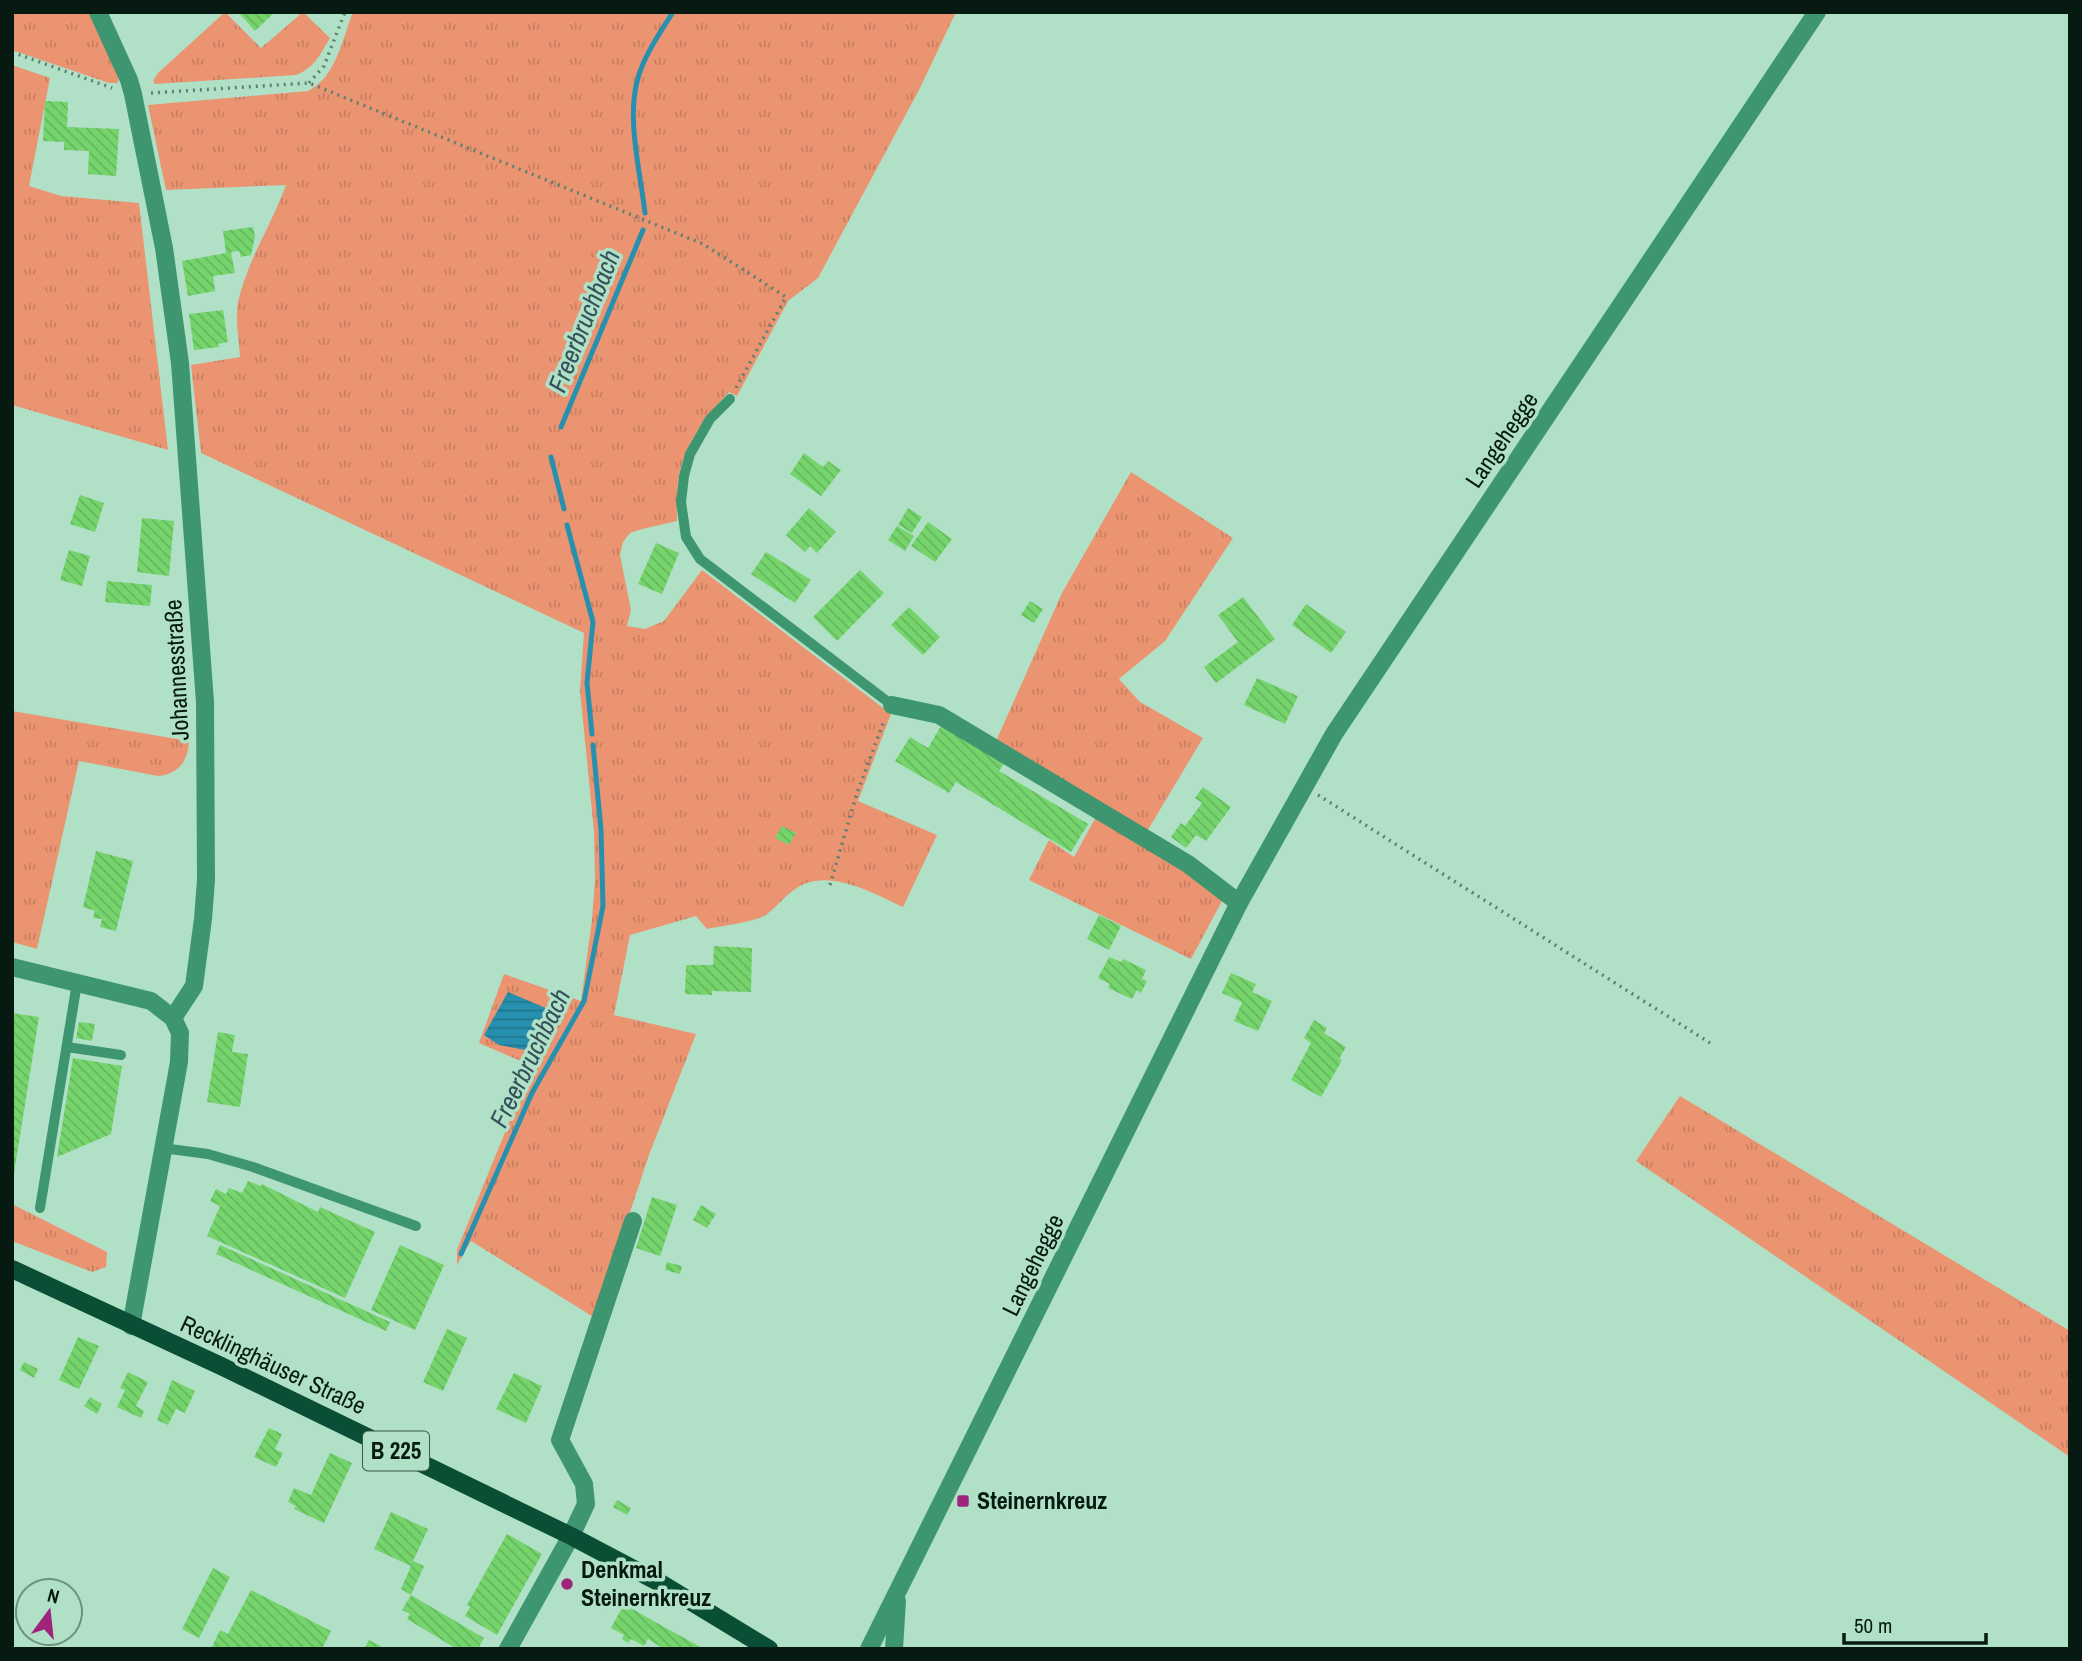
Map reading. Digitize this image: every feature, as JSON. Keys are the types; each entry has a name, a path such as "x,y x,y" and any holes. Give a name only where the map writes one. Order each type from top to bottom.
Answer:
{"main road":[{"name":"Recklinghäuser Straße","path":"12,1269 221,1366 571,1536 662,1584 769,1649"}],"street":[{"name":"Johannesstraße","path":"97,12 129,79 133,94 164,248 180,363 205,702 206,880 194,986 173,1018"},
{"name":"Langehegge","path":"869,1649 1239,903 1341,723 1817,12"},
{"path":"892,705 939,715 1188,864 1239,903"},
{"path":"12,967 151,1001 165,1009 180,1033 179,1062 131,1326"},
{"path":"508,1649 586,1504 584,1484 560,1440 633,1221"},
{"path":"894,1649 898,1591"}],"lane":[{"path":"730,398 709,419 690,454 681,502 687,537 700,559 892,705"},
{"path":"40,1208 77,983"},
{"path":"67,1047 121,1055"},
{"path":"162,1148 208,1154 253,1167 416,1226"}],"path":[{"path":"309,83 324,66 345,12"},
{"path":"12,52 133,94 309,83 702,244 786,297 730,398"},
{"path":"830,886 857,793 892,705"},
{"path":"1305,786 1710,1043"}],"green space":[{"path":"12,12 89,12 118,74 118,83 109,83 12,50"},
{"path":"225,12 261,48 303,12 330,38 312,64 296,75 155,84 153,81 158,73"},
{"path":"353,12 956,12 920,88 818,278 788,301 737,396 729,392 691,441 679,476 677,521 630,533 623,542 620,555 631,610 627,626 645,629 664,621 702,570 891,714 858,801 937,835 903,907 842,882 816,881 798,887 766,915 754,920 707,929 696,916 630,935 614,1015 696,1034 649,1155 595,1318 471,1241 457,1265 457,1250 532,1066 479,1043 504,974 581,1001 595,879 594,831 580,691 584,633 201,453 191,365 240,357 237,322 242,287 286,185 166,190 148,105 308,91 318,85 332,67"},
{"path":"12,65 50,78 29,186 61,196 139,203 168,450 12,405"},
{"path":"1131,472 1233,538 1165,641 1119,679 1140,702 1203,738 1146,833 996,741 1062,593"},
{"path":"12,711 189,741 187,755 181,765 165,775 158,776 79,761 37,949 12,942"},
{"path":"1097,815 1169,859 1222,901 1191,959 1029,880 1049,840 1074,857"},
{"path":"1680,1096 2070,1331 2070,1457 1636,1161"},
{"path":"12,1204 107,1252 106,1267 92,1272 12,1241"}],"water":[{"path":"508,992 555,1012 540,1044 531,1051 499,1045 484,1035"}],"building":[{"path":"238,12 275,12 255,31"},
{"path":"45,101 68,102 67,127 119,129 116,176 88,174 89,151 64,150 64,142 43,141"},
{"path":"253,227 255,237 251,255 241,257 239,251 231,252 235,273 213,276 215,291 188,296 182,261 226,253 223,231"},
{"path":"223,310 228,342 218,344 219,347 194,350 189,314"},
{"path":"804,453 823,467 828,461 841,470 821,496 790,474"},
{"path":"80,495 104,503 95,532 70,524"},
{"path":"809,508 836,532 817,553 810,546 805,552 786,535"},
{"path":"908,508 922,517 912,533 898,525"},
{"path":"142,518 174,521 169,576 137,572"},
{"path":"928,522 952,539 935,562 911,546"},
{"path":"897,526 914,536 905,551 888,540"},
{"path":"656,543 679,553 662,594 638,584"},
{"path":"69,550 90,556 82,586 60,580"},
{"path":"766,552 811,580 795,603 751,574"},
{"path":"860,570 884,593 837,641 813,617"},
{"path":"107,581 152,585 150,606 105,602"},
{"path":"1243,597 1275,639 1216,683 1204,667 1238,642 1218,615"},
{"path":"1030,601 1043,609 1034,623 1021,615"},
{"path":"1306,604 1346,632 1331,653 1292,625"},
{"path":"909,607 940,637 923,655 891,625"},
{"path":"1257,678 1298,696 1285,724 1244,705"},
{"path":"942,724 1005,762 999,771 1088,824 1071,852 956,782 949,793 895,761 910,737 928,748"},
{"path":"1203,787 1231,807 1206,841 1196,835 1186,848 1171,837 1181,823 1185,826 1202,803 1195,798"},
{"path":"782,826 796,833 789,845 775,838"},
{"path":"96,851 133,861 116,931 100,927 102,919 93,918 95,911 83,907"},
{"path":"1099,915 1121,926 1109,950 1087,939"},
{"path":"714,946 752,948 751,992 712,991 712,995 685,994 686,965 713,965"},
{"path":"1109,957 1121,962 1123,959 1146,970 1142,979 1147,981 1141,993 1137,990 1132,999 1108,988 1110,984 1098,978"},
{"path":"1231,973 1256,984 1252,992 1272,1001 1258,1031 1234,1021 1242,1002 1222,993"},
{"path":"12,1013 39,1017 14,1173 12,1173"},
{"path":"1314,1020 1327,1028 1324,1033 1346,1047 1339,1059 1342,1060 1321,1097 1291,1080 1311,1043 1304,1038"},
{"path":"79,1022 95,1024 92,1041 76,1038"},
{"path":"218,1032 235,1035 232,1052 248,1054 240,1107 207,1102"},
{"path":"73,1058 122,1066 111,1134 57,1157"},
{"path":"248,1181 261,1186 262,1184 318,1212 320,1207 375,1232 345,1298 207,1236 220,1206 210,1201 216,1189 226,1194 229,1188 242,1193"},
{"path":"652,1197 677,1205 660,1256 636,1248"},
{"path":"701,1205 716,1214 707,1228 693,1220"},
{"path":"220,1245 390,1322 386,1331 216,1254"},
{"path":"400,1245 444,1265 415,1330 371,1310"},
{"path":"667,1262 682,1266 680,1274 665,1270"},
{"path":"447,1329 467,1338 443,1391 423,1382"},
{"path":"78,1337 99,1346 79,1389 59,1380"},
{"path":"24,1362 38,1369 34,1378 20,1370"},
{"path":"128,1372 148,1382 136,1406 144,1411 141,1418 117,1407 125,1390 120,1388"},
{"path":"514,1373 542,1386 526,1423 496,1409"},
{"path":"172,1380 195,1391 185,1413 176,1409 168,1425 157,1420"},
{"path":"90,1397 102,1404 97,1414 84,1406"},
{"path":"269,1428 282,1434 275,1449 283,1453 276,1467 254,1457"},
{"path":"330,1453 352,1463 324,1523 294,1509 296,1506 288,1502 294,1488 311,1495"},
{"path":"617,1500 631,1508 627,1515 613,1507"},
{"path":"391,1512 428,1529 413,1561 424,1566 411,1595 401,1589 411,1566 374,1549"},
{"path":"507,1534 542,1554 497,1635 465,1616 470,1607 467,1605"},
{"path":"213,1568 230,1577 199,1638 182,1629"},
{"path":"251,1590 331,1631 322,1649 211,1649 220,1630 228,1634"},
{"path":"411,1595 484,1638 478,1649 457,1649 407,1619 410,1614 402,1610"},
{"path":"624,1604 704,1649 664,1649 648,1639 644,1646 631,1639 628,1643 622,1639 624,1635 611,1628"},
{"path":"369,1640 386,1649 364,1649"}],"waterway":[{"name":"Freerbruchbach","path":"645,213 633,121 636,85 647,54 673,12"},
{"name":"Freerbruchbach","path":"561,427 643,230"},
{"name":"Freerbruchbach","path":"551,457 564,509"},
{"name":"Freerbruchbach","path":"567,525 593,622 587,683 592,734"},
{"name":"Freerbruchbach","path":"461,1254 532,1093 584,1001 603,906 601,830 593,745"}],"place":[{"name":"Steinernkreuz","path":"963,1501"},
{"name":"Denkmal Steinernkreuz","path":"567,1584"}]}
